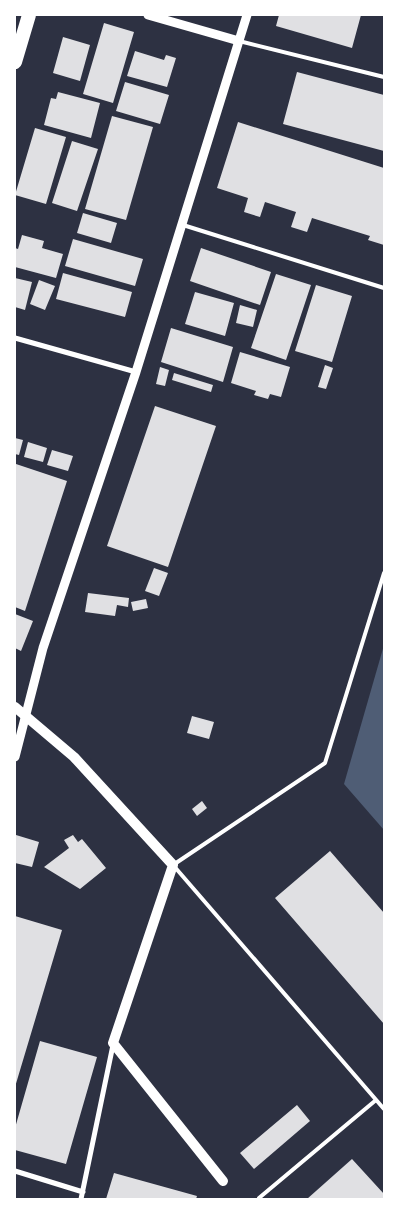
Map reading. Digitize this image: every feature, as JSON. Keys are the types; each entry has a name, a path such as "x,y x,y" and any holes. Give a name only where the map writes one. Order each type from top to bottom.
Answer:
{"highway":[{"path":"15,62 29,15"}],"main road":[{"path":"15,707 74,757 173,865 113,1043 223,1181"}],"street":[{"path":"148,15 239,41"},
{"path":"15,756 43,648 136,372 247,15"},
{"path":"15,338 136,372"},
{"path":"81,1199 113,1043"},
{"path":"15,1171 83,1192"}],"lane":[{"path":"239,41 384,77"},
{"path":"183,225 384,288"},
{"path":"384,573 325,763 173,865 384,1109"},
{"path":"259,1198 376,1100"}],"water":[{"path":"384,645 384,830 344,784"}],"building":[{"path":"279,15 361,15 352,48 276,26"},
{"path":"104,23 134,32 113,103 83,94"},
{"path":"63,37 90,45 80,81 53,73"},
{"path":"135,51 164,60 166,55 176,58 167,87 127,76"},
{"path":"297,72 384,95 384,151 283,124"},
{"path":"125,82 169,95 160,124 116,111"},
{"path":"58,92 100,103 91,138 44,125 51,98 56,99"},
{"path":"112,116 153,127 126,220 85,209"},
{"path":"238,122 384,168 384,245 368,240 370,236 312,218 307,232 291,227 296,212 265,202 260,217 244,212 248,198 217,188"},
{"path":"35,128 66,137 46,204 15,195"},
{"path":"72,141 98,149 77,211 52,203"},
{"path":"83,213 117,223 111,243 77,233"},
{"path":"22,235 44,241 42,248 63,254 56,278 15,267 15,248 18,249"},
{"path":"73,239 143,259 135,286 65,266"},
{"path":"201,248 271,272 260,305 190,281"},
{"path":"63,273 132,292 125,317 56,299"},
{"path":"276,274 311,285 286,360 251,348"},
{"path":"15,278 32,282 25,310 15,307"},
{"path":"39,280 55,286 45,310 30,304"},
{"path":"316,285 352,296 332,362 295,351"},
{"path":"195,292 234,303 225,336 185,324"},
{"path":"240,305 257,310 253,327 236,323"},
{"path":"171,328 233,347 223,382 161,362"},
{"path":"240,352 290,367 281,397 270,394 268,399 254,395 256,391 231,383"},
{"path":"325,365 333,368 326,389 318,387"},
{"path":"160,367 169,370 165,386 156,384"},
{"path":"174,373 213,385 211,392 172,380"},
{"path":"155,406 216,426 168,567 107,546"},
{"path":"15,438 23,440 19,455 15,454"},
{"path":"28,442 47,448 43,462 24,457"},
{"path":"52,450 73,456 68,471 47,465"},
{"path":"16,464 67,481 25,611 15,607"},
{"path":"154,568 168,573 159,596 145,591"},
{"path":"88,593 129,598 128,607 117,605 115,616 85,612"},
{"path":"146,599 148,608 133,611 131,602"},
{"path":"15,614 33,621 21,651 15,648"},
{"path":"192,716 214,722 209,739 187,733"},
{"path":"202,801 207,808 197,816 192,809"},
{"path":"16,835 39,842 32,867 15,863"},
{"path":"73,835 78,842 82,839 106,868 80,889 44,867 69,848 64,840"},
{"path":"330,851 384,913 384,1024 275,898"},
{"path":"15,916 62,930 15,1087"},
{"path":"40,1041 97,1057 66,1164 15,1150 15,1128"},
{"path":"297,1105 310,1121 254,1169 240,1153"},
{"path":"352,1159 384,1194 384,1199 307,1199"},
{"path":"114,1173 197,1196 196,1199 106,1199"}]}
